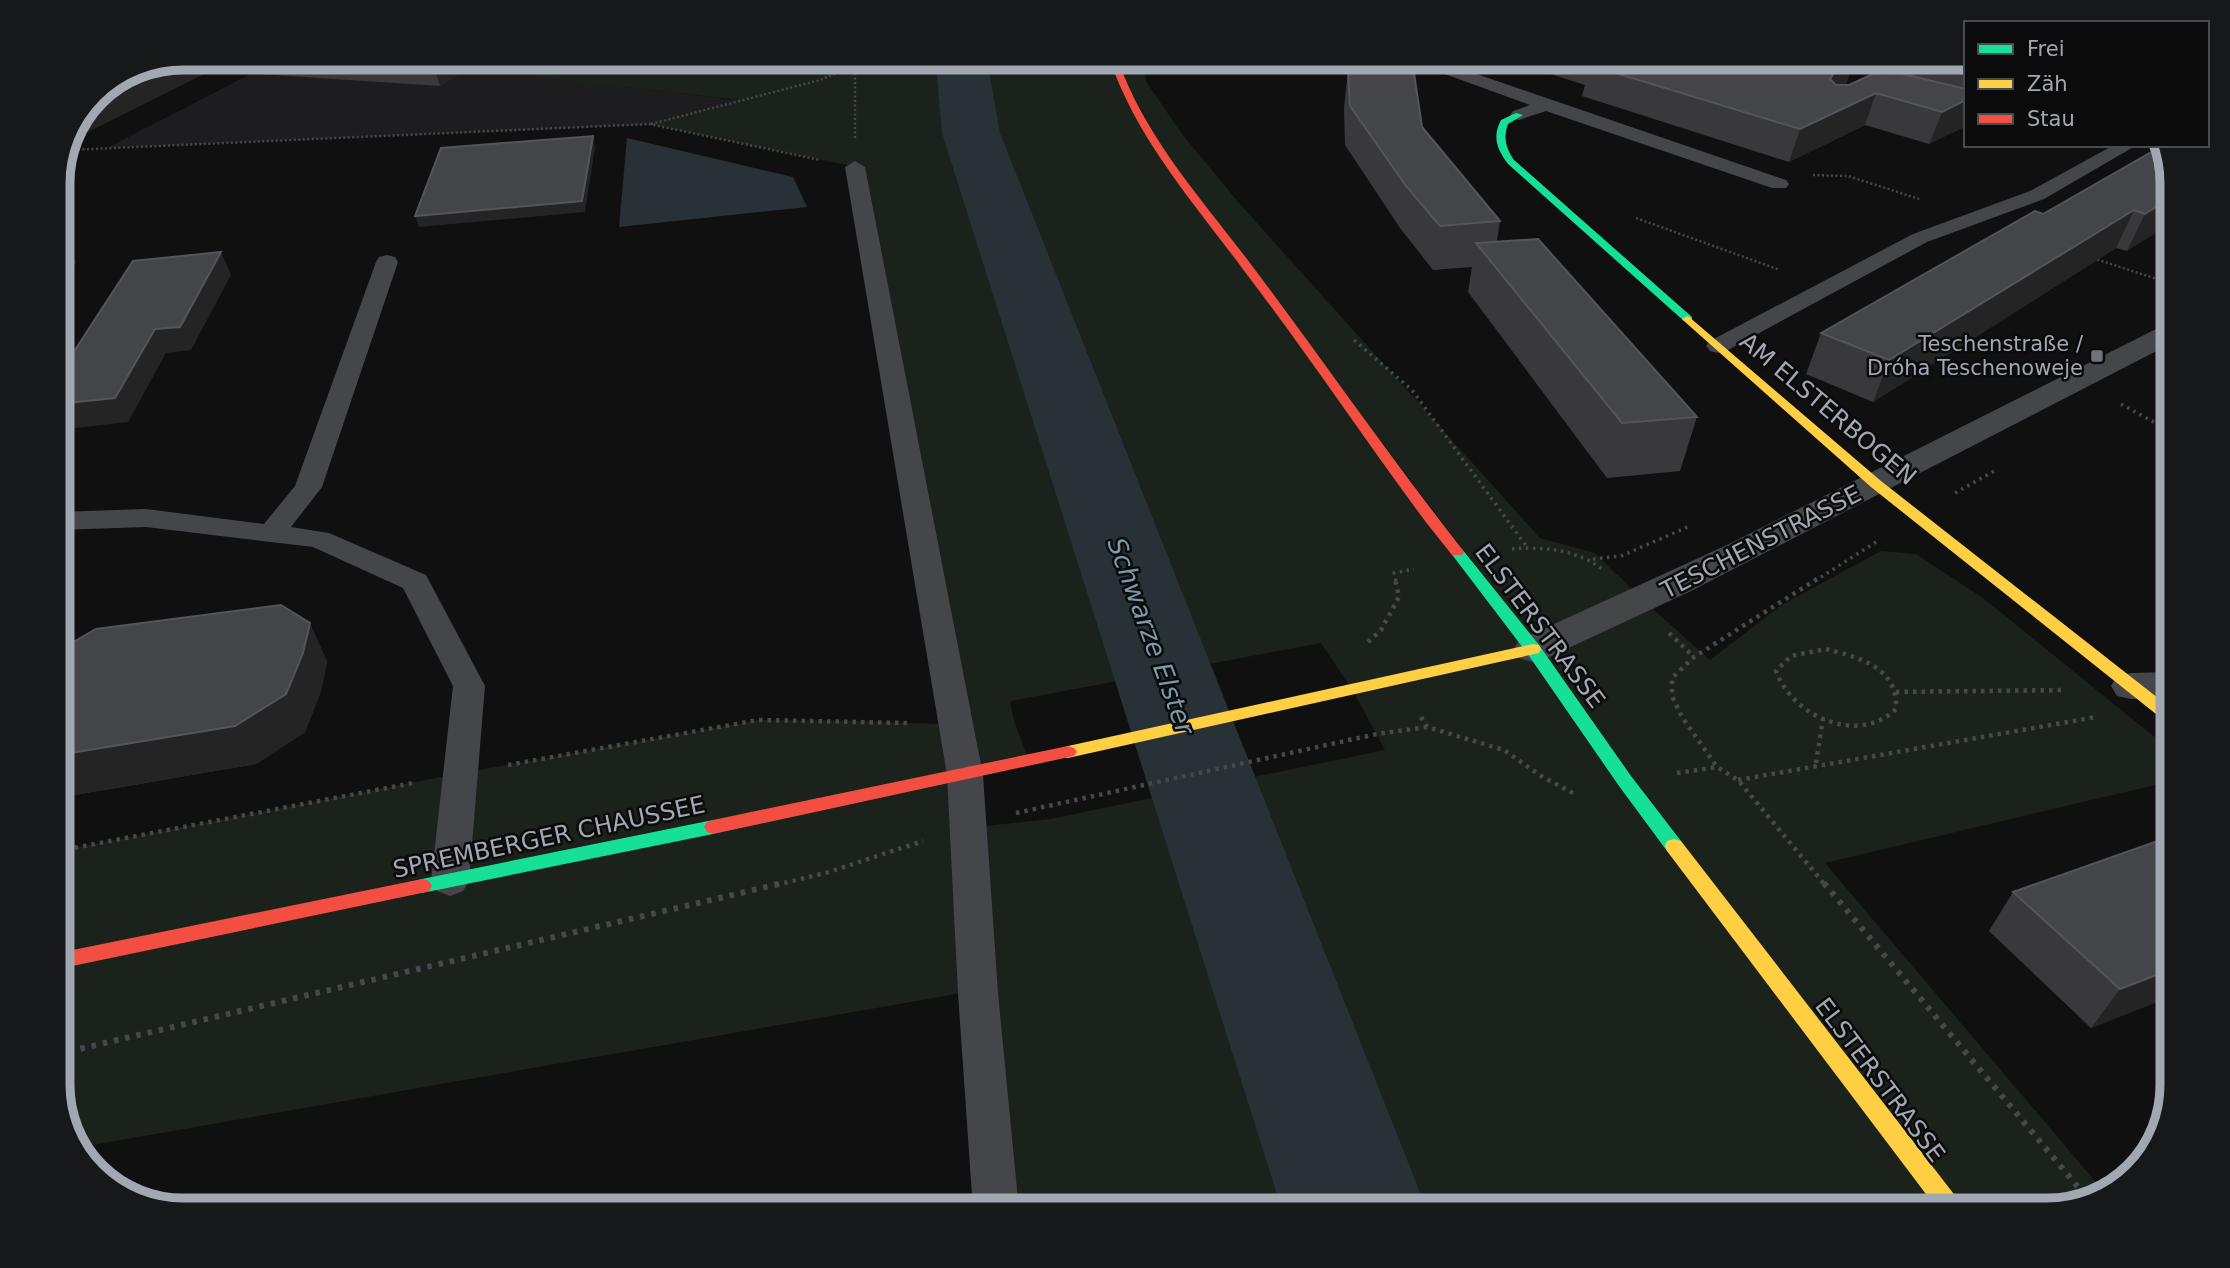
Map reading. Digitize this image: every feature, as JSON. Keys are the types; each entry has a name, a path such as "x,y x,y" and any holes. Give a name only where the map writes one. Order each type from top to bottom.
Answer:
{"main road":[{"name":"ELSTERSTRASSE","path":"1116,70 1122,90 1156,146 1254,275 1398,478 1533,649 1625,781 1943,1198"},
{"name":"AM ELSTERBOGEN","path":"1519,115 1501,125 1499,139 1504,154 1611,253 1876,484 2153,691"},
{"path":"1395,679 1533,649"},
{"name":"SPREMBERGER CHAUSSEE","path":"70,959 965,775 1395,679"}],"street":[{"name":"TESCHENSTRASSE","path":"1533,649 1568,631 1638,603 2160,338"}],"lane":[{"path":"1448,70 1779,184"},
{"path":"1851,100 1915,70"},
{"path":"1870,91 1894,98"},
{"path":"1519,115 1546,105"},
{"path":"1718,346 1920,238 2037,195 2124,147"},
{"path":"855,167 965,775 978,993 995,1198"},
{"path":"271,534 308,487 387,262"},
{"path":"70,521 146,518 318,539 415,582 469,686 450,881"}],"path":[{"path":"76,150 649,124 820,80 843,70"},
{"path":"649,124 855,167 855,70"},
{"path":"1634,218 1827,287"},
{"path":"2121,404 2160,425"},
{"path":"1368,642 1427,727"},
{"path":"1826,649 1848,654 1867,663 1884,675 1896,692 1896,709 1882,721 1869,725 1849,725 1823,719 1794,702 1778,683 1776,671 1783,659 1802,650 1826,649"},
{"path":"1694,657 1672,678 1672,696 1682,717 1717,767 1738,780 2082,1192"},
{"path":"1896,692 2153,691"},
{"path":"1738,780 1816,763 2027,732 2153,691"},
{"path":"1816,763 1823,719"},
{"path":"1046,806 1377,734 1427,727 1504,750 1572,793 1625,781 1717,767"},
{"path":"70,1051 829,872 968,826"}],"shaded area":[{"path":"259,70 528,70 521,74 741,101 649,125 107,148"},
{"path":"528,70 1113,70 1526,647 1351,688 1321,643 1010,701 1028,759 70,954 70,849 462,773 758,720 958,725 856,167 649,124 739,100 520,75"},
{"path":"1144,70 1147,83 1182,134 1239,203 1540,538 1595,553 1642,599 1534,643 1194,195 1118,72"},
{"path":"627,138 793,177 807,207 619,227"},
{"path":"1881,551 1916,554 1983,598 2160,741 2160,784 1825,863 2099,1185 2062,1197 1951,1198 1773,971 1538,651 1644,601 1710,660 1783,604"},
{"path":"1532,652 1766,973 1935,1198 998,1198 976,827 1050,819 1385,750 1353,691"},
{"path":"960,780 968,992 88,1146 76,1121 70,1093 70,965"}],"building":[{"path":"1348,70 1414,73 1422,127 1500,221 1440,226 1406,186 1350,106"},
{"path":"1605,70 1840,70 1830,79 1836,85 1849,85 1879,71 1890,74 1895,72 1964,89 1964,101 1942,112 1876,93 1800,129"},
{"path":"1947,70 1964,70 1964,74"},
{"path":"593,136 582,201 415,216 441,148"},
{"path":"2155,150 2160,175 2160,205 2145,214 2134,210 1889,360 1821,333 2035,211 2043,214"},
{"path":"1538,239 1697,417 1622,423 1476,243"},
{"path":"221,252 180,327 155,329 115,398 70,403 70,358 133,261"},
{"path":"281,605 310,623 303,653 286,694 235,726 70,753 70,644 96,629"},
{"path":"2160,840 2160,974 2120,989 2013,892"}],"waterway":[{"name":"Schwarze Elster","path":"963,70 971,133 1351,1198"}],"traffic: fast":[{"path":"1519,115 1504,122 1500,138 1504,152 1511,162 1688,319"},
{"path":"1457,552 1533,649 1674,846"},
{"path":"422,886 713,827"}],"traffic: slow":[{"path":"1688,319 1876,484 2160,709"},
{"path":"1068,752 1533,649"},
{"path":"1674,846 1943,1198"}],"traffic: jam":[{"path":"1117,70 1138,117 1173,172 1253,274 1457,552"},
{"path":"713,827 1068,752"},
{"path":"70,959 422,886"}],"place":[{"name":"Teschenstraße / Dróha Teschenoweje","path":"2097,356"}]}
